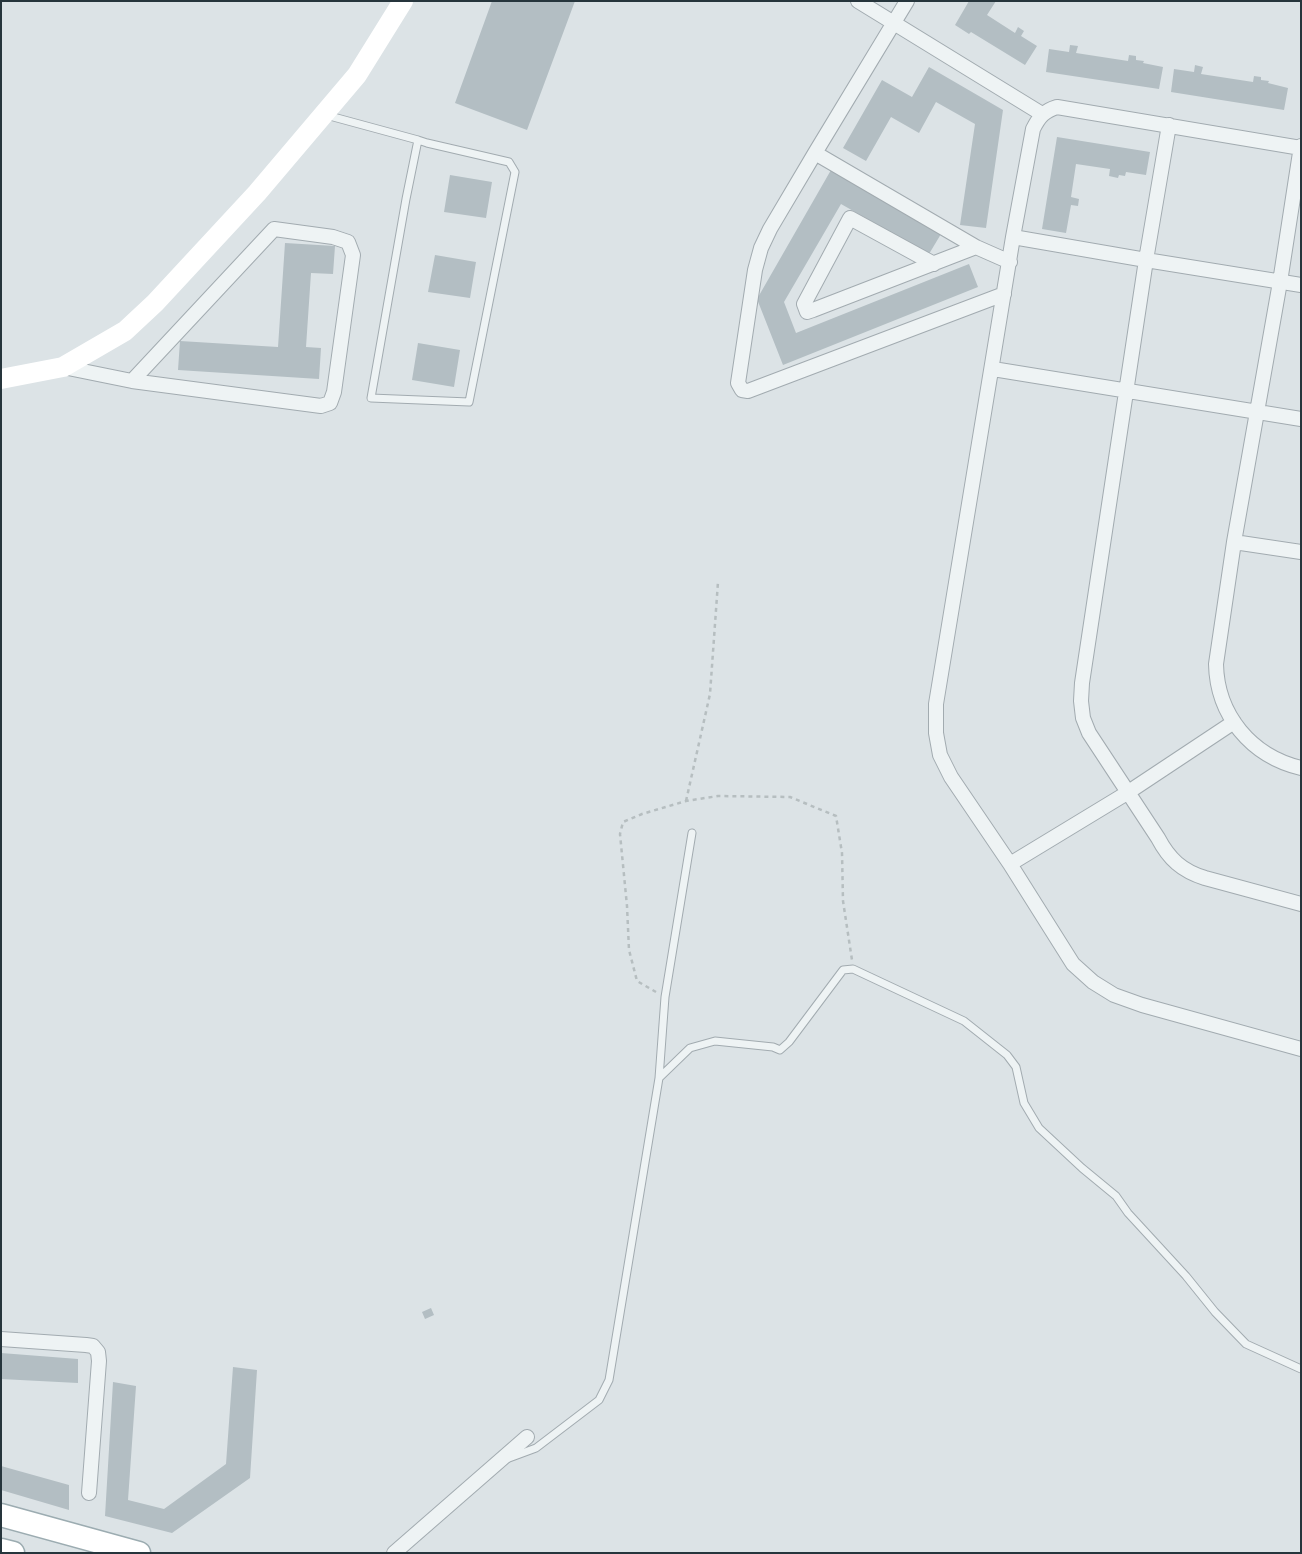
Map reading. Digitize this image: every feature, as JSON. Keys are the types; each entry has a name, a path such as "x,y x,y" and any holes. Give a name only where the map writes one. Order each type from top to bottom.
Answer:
{"main road":[{"path":"1,379 63,367 125,332 156,303 257,192 357,75 403,1"},
{"path":"1,1515 139,1553"},
{"path":"1,1550 13,1553"}],"street":[{"path":"858,1 1042,114"},
{"path":"907,1 760,248 738,383 742,390 748,391 1004,294"},
{"path":"1301,768 1273,758 1246,738 1227,711 1216,681 1216,664 1234,542 1280,282 1301,147 1057,107 1042,114 1033,129 1013,236 993,368 936,704 936,733 940,755 951,777 1010,864 1073,964 1093,982 1114,995 1142,1005 1301,1049"},
{"path":"1169,125 1126,390 1082,683 1081,701 1089,733 1158,838 1165,852 1176,864 1191,874 1301,904"},
{"path":"815,153 976,248 1010,262"},
{"path":"934,264 850,218 804,304 808,312 813,310 934,264 976,248"},
{"path":"63,367 132,382 321,406 330,402 334,392 353,255 348,242 333,237 274,229 132,382"},
{"path":"1013,236 1301,285"},
{"path":"993,368 1301,419"},
{"path":"1234,542 1301,552"},
{"path":"1010,864 1127,793 1234,722"},
{"path":"1,1339 86,1345 93,1346 98,1352 97,1393 89,1493"},
{"path":"394,1553 526,1438"}],"lane":[{"path":"324,114 418,140 509,162 515,172 469,402 371,398 404,208 418,140"},
{"path":"499,1462 536,1448 599,1400 609,1380 658,1078 665,997 692,833"},
{"path":"658,1078 690,1048 715,1041 773,1047 780,1050 790,1042 843,970 853,969 964,1021 1007,1055 1016,1067 1024,1104 1039,1128 1082,1168 1116,1196 1128,1213 1186,1276 1215,1312 1246,1344 1301,1369"}],"path":[{"path":"686,801 710,694 718,582"},
{"path":"665,997 637,981 629,950 620,834 623,822 642,814 686,801 718,796 790,797 836,816 842,854 844,901 853,969"}],"building":[{"path":"492,1 575,1 527,130 455,103"},
{"path":"969,1 996,1 987,15 1015,33 1018,27 1024,31 1021,36 1037,46 1025,65 971,32 969,34 955,25"},
{"path":"1070,45 1078,46 1076,53 1128,61 1129,55 1136,56 1136,60 1144,61 1143,63 1163,67 1159,89 1046,72 1049,49 1069,52"},
{"path":"1195,65 1203,67 1201,74 1253,82 1254,76 1261,77 1261,80 1269,81 1268,83 1288,88 1284,110 1171,92 1174,69 1194,72"},
{"path":"929,67 1003,110 986,228 960,225 975,124 936,102 919,133 891,117 866,161 843,148 882,80 912,97"},
{"path":"1057,137 1150,152 1146,175 1126,172 1125,176 1119,175 1118,178 1109,176 1110,169 1076,164 1071,197 1079,199 1078,206 1071,205 1066,233 1042,229"},
{"path":"831,170 941,234 929,254 841,204 784,302 796,333 969,264 978,287 783,365 757,299"},
{"path":"450,175 492,182 486,218 444,212"},
{"path":"285,243 335,246 333,274 311,273 306,347 321,348 319,379 178,370 180,341 278,347"},
{"path":"435,255 476,262 470,298 428,292"},
{"path":"418,343 460,350 454,387 412,380"},
{"path":"431,1308 434,1315 425,1319 422,1312"},
{"path":"1,1353 78,1359 78,1383 1,1379"},
{"path":"233,1367 257,1370 250,1478 172,1533 105,1516 113,1382 136,1386 128,1500 164,1509 226,1464"},
{"path":"1,1466 69,1485 69,1510 1,1490"}]}
